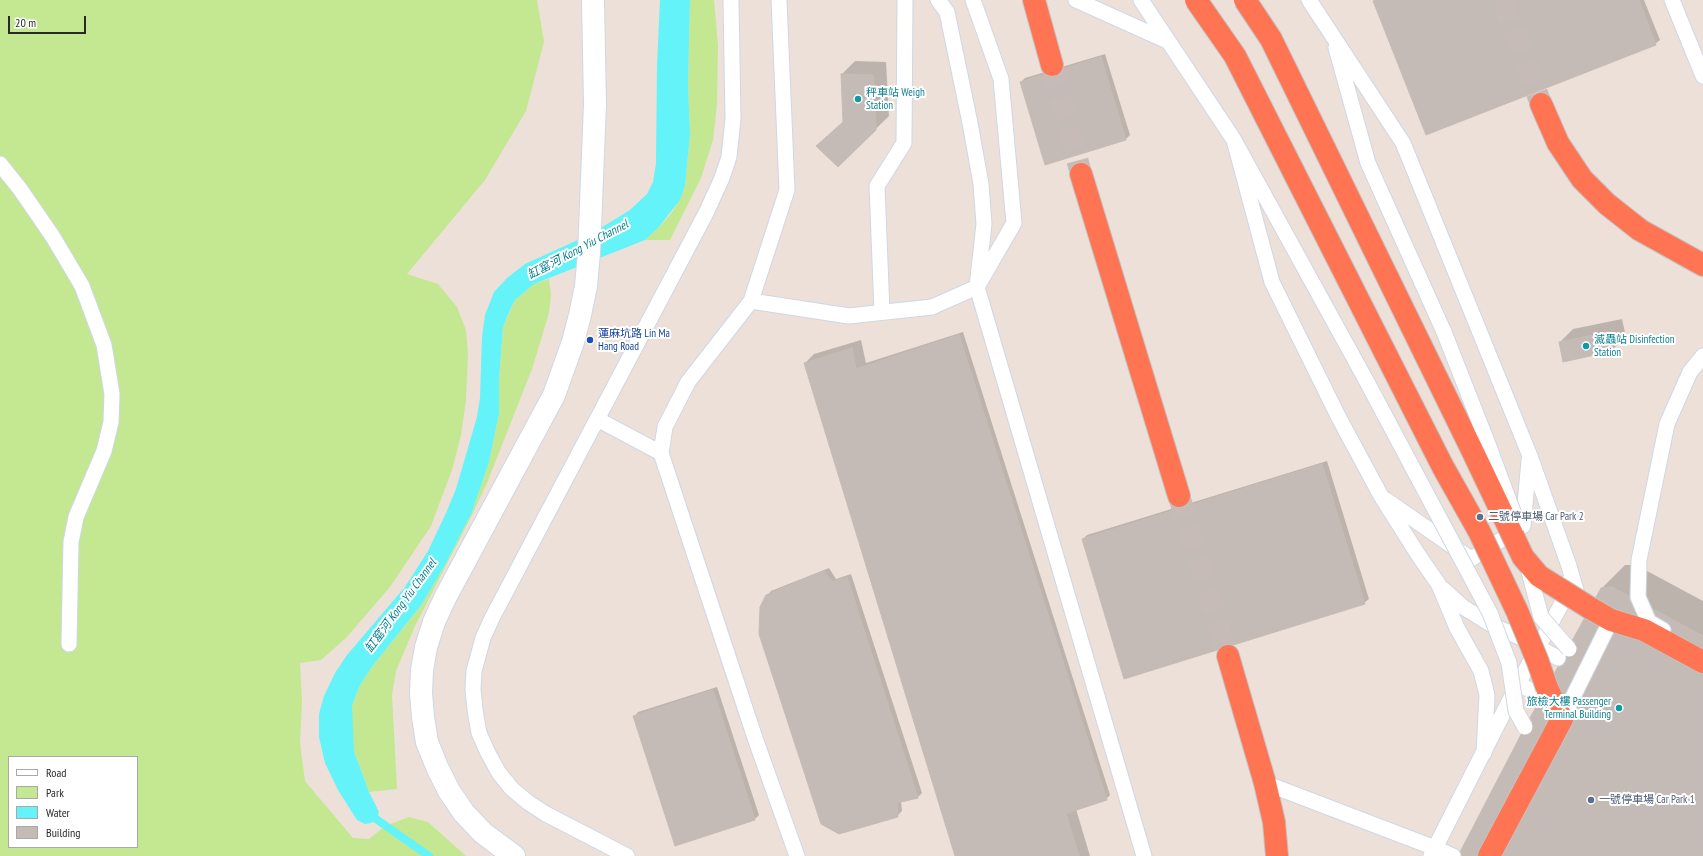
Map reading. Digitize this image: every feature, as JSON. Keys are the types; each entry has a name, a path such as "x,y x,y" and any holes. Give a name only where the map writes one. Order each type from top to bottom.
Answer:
{"highway":[{"path":"1034,0 1052,65"},
{"path":"1196,0 1235,56 1443,467 1479,531 1517,611 1538,662 1541,691 1562,719 1488,856"},
{"path":"1245,0 1271,39 1523,557 1539,576 1572,598 1611,620 1644,630 1703,662"},
{"path":"1541,104 1558,142 1582,179 1607,204 1640,230 1703,265"},
{"path":"1081,174 1179,496"},
{"path":"1228,656 1265,783 1274,822 1277,856"}],"street":[{"path":"514,856 483,833 464,813 449,791 436,767 427,742 423,717 421,693 422,670 426,647 434,622 445,598 554,395 573,342 586,286 595,104 593,0"}],"lane":[{"path":"627,856 546,814 529,803 512,789 499,773 479,732 473,689 477,656 483,638 706,213 726,164 732,138 733,119 731,0"},
{"path":"779,0 787,190 750,301 688,382 665,427 661,453 752,730 797,856"},
{"path":"882,312 877,186 904,143 905,0"},
{"path":"938,0 947,12 981,184 984,224 977,287 1144,856"},
{"path":"750,301 849,316 932,308 977,287 1014,223 1001,79 973,0"},
{"path":"1076,0 1167,41"},
{"path":"1141,0 1234,140 1490,614 1509,663 1516,712 1525,727"},
{"path":"1309,0 1402,143 1530,456 1569,566 1582,610"},
{"path":"1672,0 1703,76"},
{"path":"1334,37 1337,54 1368,163 1444,332 1488,444 1521,534 1541,616 1563,653 1538,647 1492,625 1463,606 1439,585"},
{"path":"1234,140 1272,282 1338,416 1381,496 1439,585 1457,628 1481,671 1487,695 1484,753"},
{"path":"0,164 20,189 53,237 82,286 104,345 112,394 110,422 104,451 76,517 71,542 69,644"},
{"path":"1703,356 1690,372 1667,424 1639,560 1638,597 1649,622 1703,651"},
{"path":"598,419 661,453"},
{"path":"1381,496 1471,558 1523,526 1530,456"},
{"path":"1433,852 1518,684 1561,605 1567,585 1569,566"},
{"path":"1562,719 1611,620"},
{"path":"1518,684 1541,691"},
{"path":"1265,783 1433,852 1453,856"}],"green space":[{"path":"0,0 537,0 544,42 526,111 485,180 407,274 438,284 457,307 466,330 468,355 466,400 461,435 452,470 431,526 390,587 346,638 321,660 300,663 302,702 300,743 305,781 353,838 369,839 385,826 409,817 428,822 466,856 0,856"},
{"path":"690,0 714,0 718,45 717,104 713,140 701,178 670,240 645,240 669,216 680,200 685,186 690,134 688,85"},
{"path":"549,279 551,295 549,313 532,369 487,483 415,626 396,671 392,695 397,789 369,792 354,751 352,706 359,687 371,668 422,604 445,565 472,512 489,462 499,414 499,380 503,327 515,300 534,284"}],"water":[{"path":"660,0 690,0 688,85 690,134 685,186 680,200 658,228 645,240 534,284 515,300 503,327 499,380 499,414 489,462 472,512 445,565 422,604 371,668 359,687 352,706 354,751 369,792 379,812 376,819 371,823 365,824 357,820 338,790 325,763 319,737 319,714 324,696 335,673 347,655 405,587 428,551 446,513 456,489 477,417 480,398 482,337 485,315 494,292 507,278 525,264 591,234 630,210 647,194 653,182 656,164 657,66"}],"building":[{"path":"1639,0 1656,45 1426,135 1373,1"},
{"path":"1101,57 1126,140 1045,165 1020,82"},
{"name":"秤車站 Weigh Station","path":"841,74 873,75 876,130 838,167 816,146 843,122"},
{"name":"滅蟲站 Disinfection Station","path":"1609,332 1613,351 1563,362 1559,342"},
{"path":"959,335 1107,800 1004,834 856,369"},
{"path":"852,348 856,369 1004,834 1066,814 1079,856 955,856 804,363"},
{"path":"1322,464 1365,604 1124,679 1082,539"},
{"path":"824,571 832,582 847,577 918,798 897,803 898,817 839,834 821,824 759,634 760,607 766,595"},
{"name":"旅檢大樓 Passenger Terminal Building","path":"1612,587 1703,636 1703,856 1458,856 1525,727 1601,588"},
{"path":"713,690 755,820 675,846 633,716"}],"waterway":[{"name":"缸窰河 Kong Yiu Channel","path":"370,811 376,819 429,856"}],"tunnel":[{"path":"1502,0 1541,104"},
{"path":"1052,65 1081,174"},
{"path":"1179,496 1228,656"}],"place":[{"name":"秤車站 Weigh Station","path":"858,99"},
{"name":"蓮麻坑路 Lin Ma Hang Road","path":"590,340"},
{"name":"滅蟲站 Disinfection Station","path":"1586,346"},
{"name":"二號停車場 Car Park 2","path":"1480,517"},
{"name":"旅檢大樓 Passenger Terminal Building","path":"1619,708"},
{"name":"一號停車場 Car Park 1","path":"1591,800"}]}
